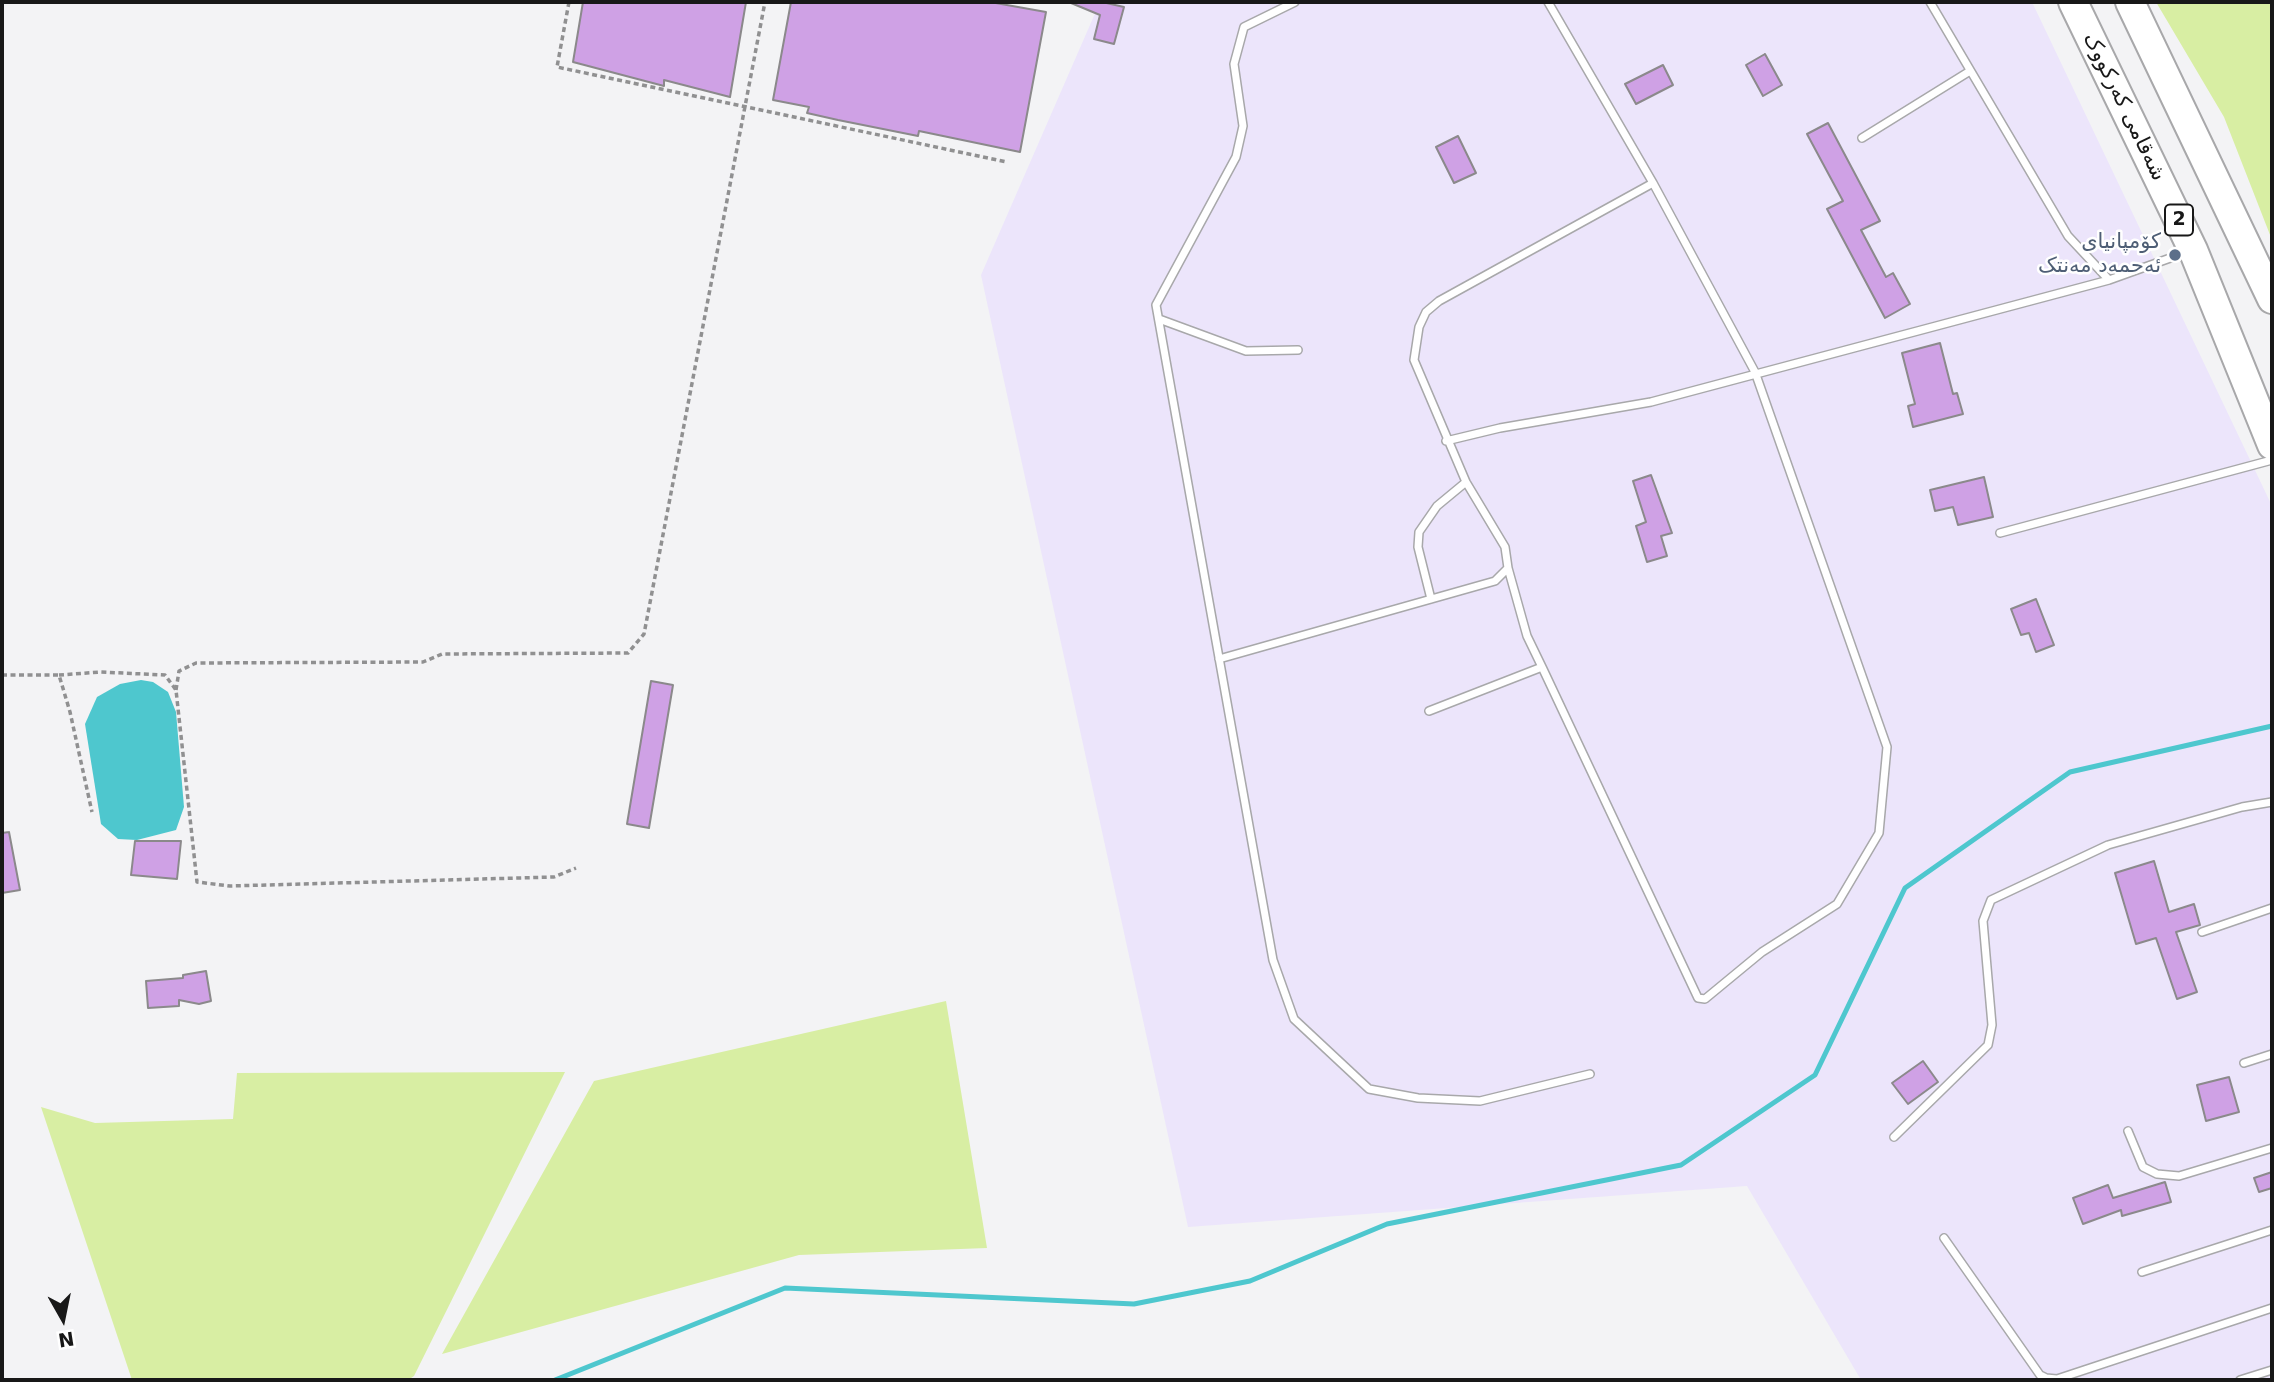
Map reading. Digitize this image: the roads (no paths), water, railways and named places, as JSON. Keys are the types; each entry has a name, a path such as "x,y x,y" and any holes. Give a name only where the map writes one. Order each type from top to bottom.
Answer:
{"highway":[{"name":"شەقامی کەرکووک","path":"2073,2 2193,250 2272,445"},
{"path":"2130,2 2272,299"}],"lane":[{"path":"1295,2 1244,27 1234,64 1243,126 1236,157 1156,305 1273,960 1294,1019 1369,1089 1418,1098 1480,1101 1590,1074"},
{"path":"1548,2 1653,183 1755,372 1887,747 1879,833 1837,904 1762,952 1705,999 1698,998 1527,636 1508,568 1505,547 1466,482 1446,442 1414,360 1419,327 1426,312 1439,301 1653,183"},
{"path":"1930,2 2068,236 2109,280"},
{"path":"1862,138 1970,71"},
{"path":"1446,442 1500,428 1651,402 1755,372 2109,280 2193,250"},
{"path":"1158,319 1246,351 1298,350"},
{"path":"2000,533 2272,460"},
{"path":"1431,599 1418,547 1419,531 1437,506 1466,482"},
{"path":"1219,659 1495,581 1508,568"},
{"path":"1429,711 1542,667"},
{"path":"1894,1137 1988,1045 1993,1024 1983,921 1991,900 2108,845 2242,807 2272,802"},
{"path":"2202,932 2272,908"},
{"path":"2244,1063 2272,1054"},
{"path":"2128,1131 2143,1167 2157,1174 2179,1176 2272,1148"},
{"path":"2142,1272 2272,1230"},
{"path":"1944,1238 2040,1375 2046,1378 2057,1380 2272,1308"},
{"path":"2240,1380 2272,1370"}],"water":[{"path":"141,680 153,682 168,692 176,712 184,807 176,830 137,840 118,839 101,824 85,724 97,697 120,684"}],"waterway":[{"path":"555,1380 785,1288 1134,1304 1250,1281 1387,1224 1681,1165 1815,1075 1905,888 2070,772 2272,726"}],"place":[{"name":"کۆمپانیای ئەحمەد مەنتک","path":"2175,255"}]}
